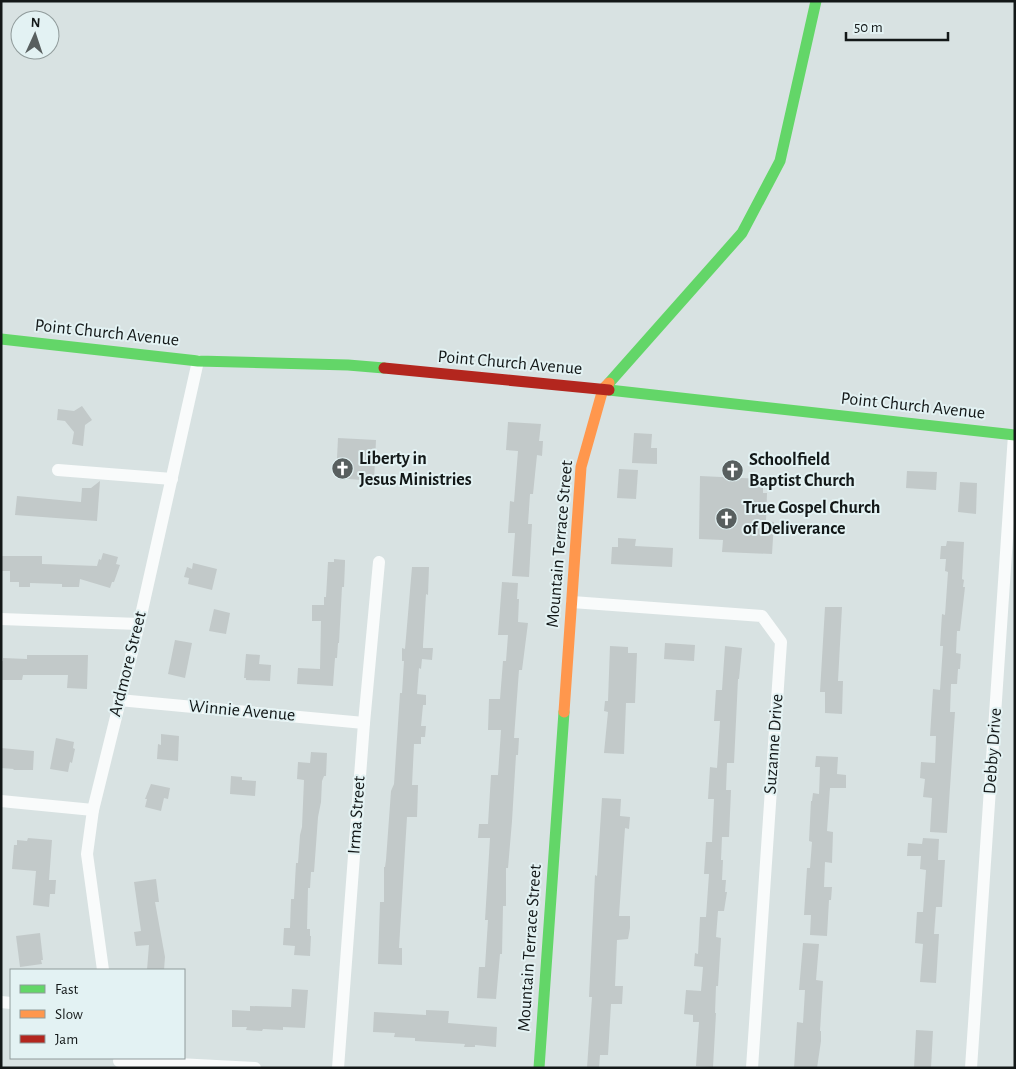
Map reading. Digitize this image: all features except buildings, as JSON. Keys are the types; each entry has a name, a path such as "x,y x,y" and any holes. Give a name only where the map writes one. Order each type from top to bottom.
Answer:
{"street":[{"name":"Mountain Terrace Street","path":"539,1068 581,467 603,389 742,233 780,161 816,1"},
{"name":"Point Church Avenue","path":"1,339 198,361 348,365 603,389 1014,435"},
{"name":"Ardmore Street","path":"102,969 87,854 93,810 139,624 198,361"},
{"name":"Debby Drive","path":"971,1068 1014,435"},
{"path":"58,470 172,479"},
{"name":"Irma Street","path":"338,1068 364,723 379,562"},
{"name":"Suzanne Drive","path":"572,602 762,616 781,642 752,1068"},
{"path":"1,618 139,624"},
{"name":"Winnie Avenue","path":"119,700 364,723"},
{"path":"1,801 93,810"},
{"path":"119,1062 255,1068"}],"traffic: fast":[{"path":"609,383 742,233 780,161 816,1"},
{"path":"1,339 198,361 348,365 384,368"},
{"path":"609,390 1015,435"},
{"path":"539,1068 564,712"}],"traffic: slow":[{"path":"564,712 581,467 603,389 609,383"}],"traffic: jam":[{"path":"384,368 609,390"}],"place":[{"name":"Liberty in Jesus Ministries","path":"343,469"},
{"name":"Schoolfield Baptist Church","path":"733,470"},
{"name":"True Gospel Church of Deliverance","path":"727,518"}]}
